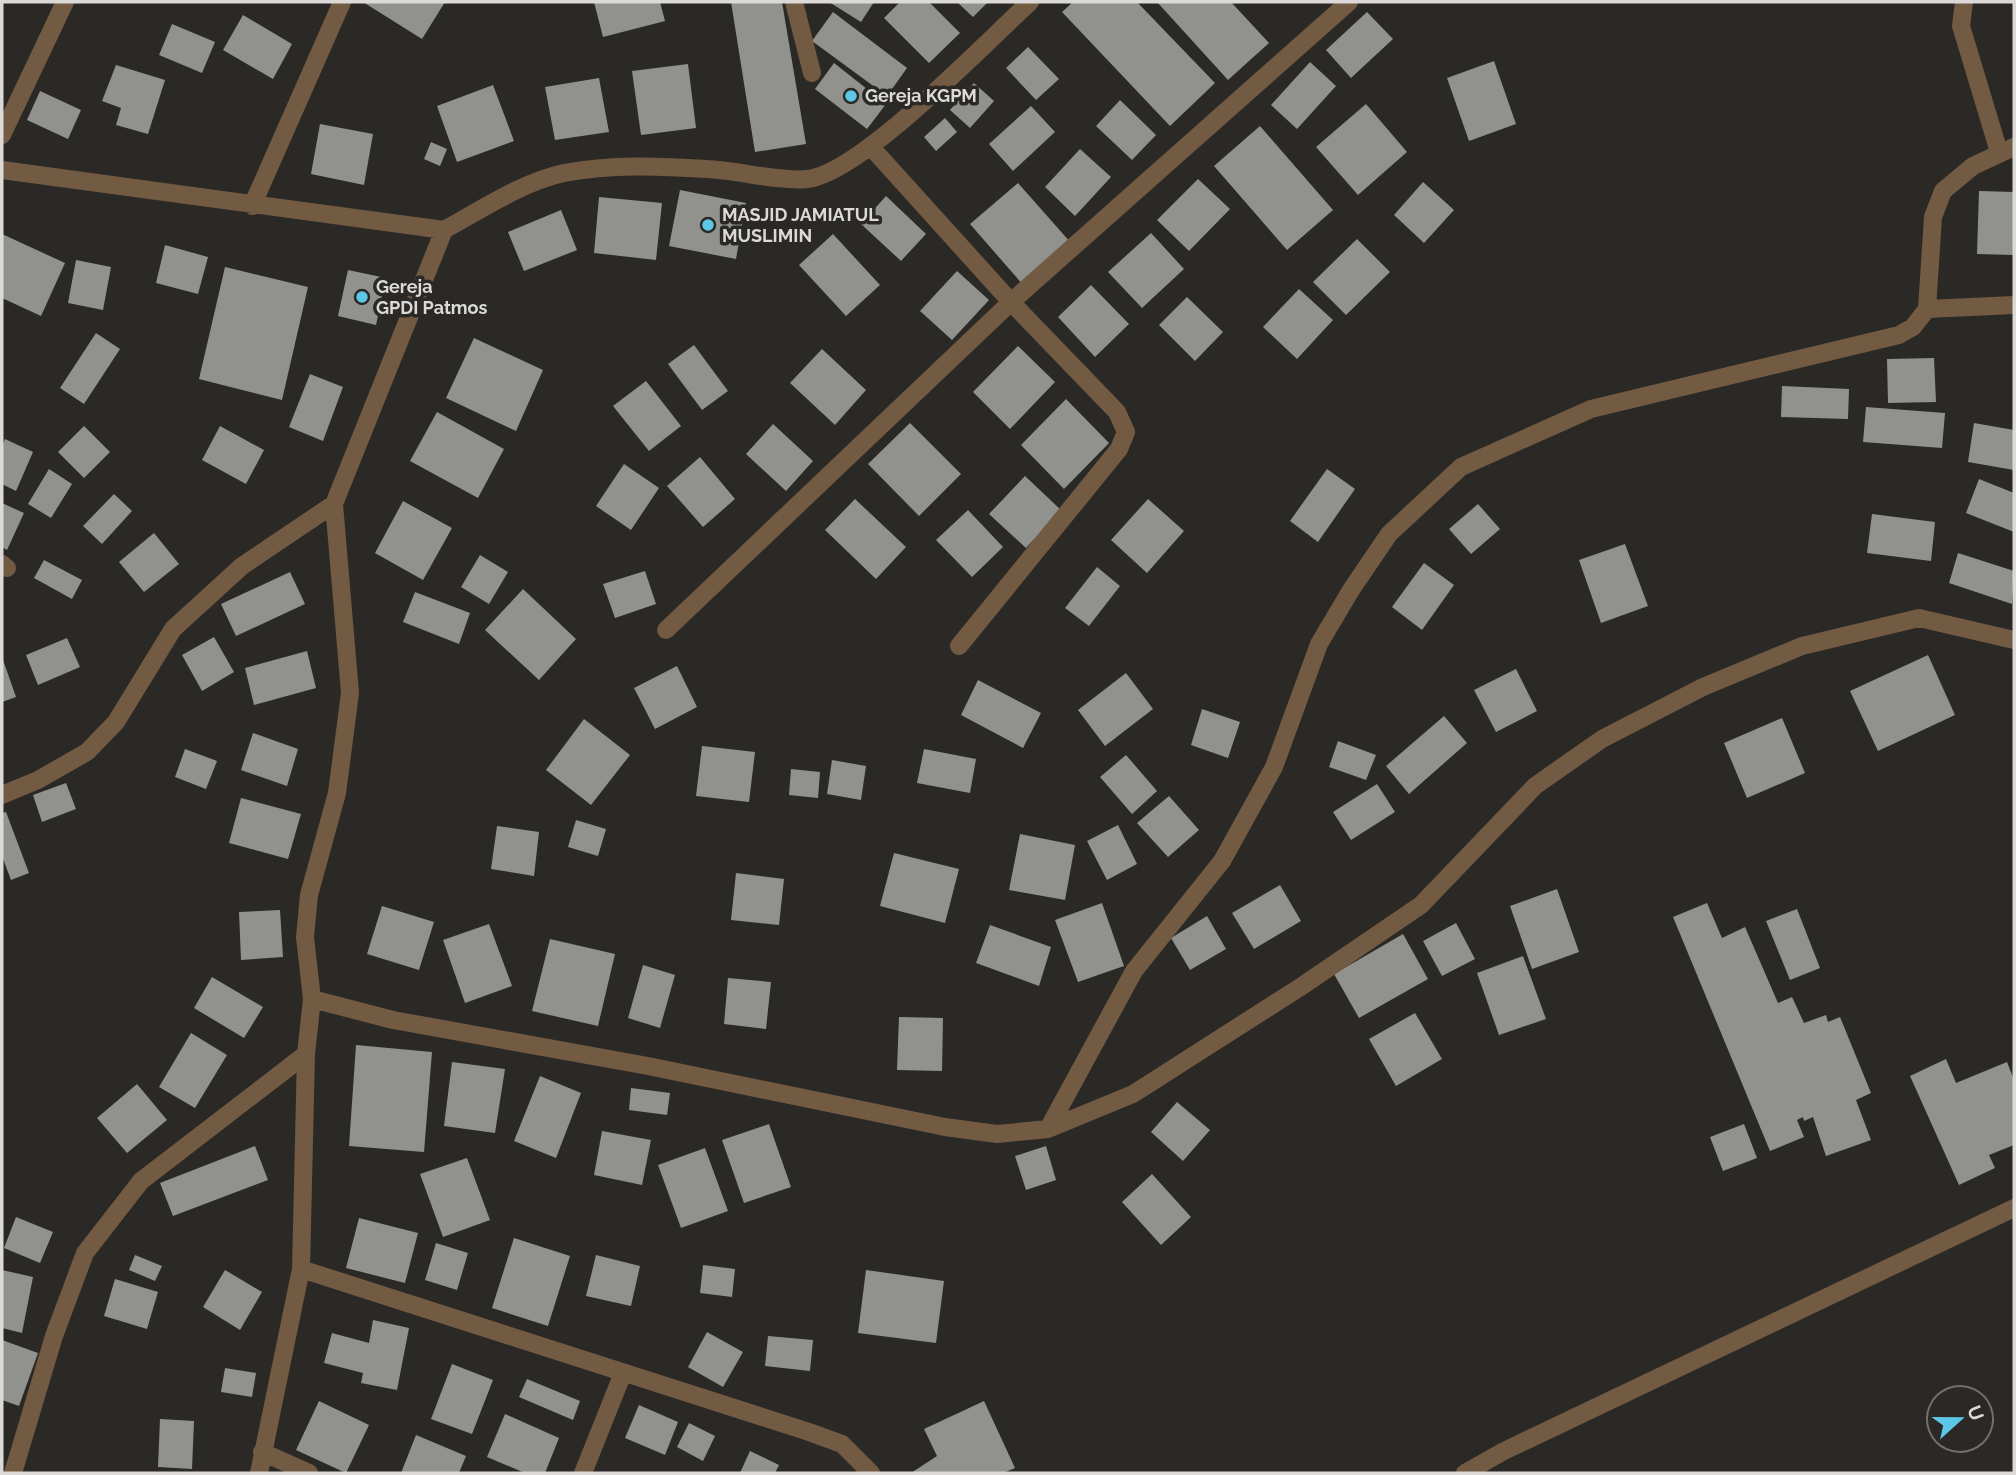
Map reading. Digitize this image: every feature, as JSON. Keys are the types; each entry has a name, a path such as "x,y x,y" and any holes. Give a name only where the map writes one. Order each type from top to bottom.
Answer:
{"street":[{"path":"2,135 65,2"},
{"path":"252,206 342,2"},
{"path":"794,2 812,73"},
{"path":"2,170 444,230 505,197 562,174 633,166 709,169 808,179 838,168 871,148 1030,2"},
{"path":"666,630 1011,302 1349,2"},
{"path":"1048,1129 1134,971 1222,861 1274,767 1319,644 1351,590 1389,534 1461,467 1591,409 1899,335 1913,327 1927,309 1933,217 1943,191 1973,166 2006,150 1961,26 1964,2"},
{"path":"871,148 1011,302 1117,412 1126,432 1119,449 959,646"},
{"path":"259,1473 301,1269 306,1054 312,999 305,937 309,895 337,793 350,693 334,504 444,230"},
{"path":"1927,309 2014,305"},
{"path":"2,795 38,780 87,752 116,722 173,629 242,566 334,504"},
{"path":"312,999 393,1020 648,1066 945,1128 997,1133 1048,1129 1133,1094 1302,986 1421,905 1535,786 1602,739 1703,687 1802,646 1919,618 2014,640"},
{"path":"13,1473 54,1335 85,1253 141,1181 306,1054"},
{"path":"1465,1473 1504,1451 2014,1208"},
{"path":"301,1269 842,1444 869,1468 871,1473"},
{"path":"583,1473 623,1373"},
{"path":"262,1452 309,1473"}],"building":[{"path":"363,2 445,2 422,39"},
{"path":"594,2 660,2 665,21 603,37"},
{"path":"731,2 782,2 806,144 755,152"},
{"path":"829,2 874,2 861,22"},
{"path":"900,2 929,2 960,33 929,63 884,18"},
{"path":"957,2 988,2 973,17"},
{"path":"1073,2 1137,2 1215,83 1170,126 1062,12"},
{"path":"1157,2 1231,2 1269,43 1228,80"},
{"path":"833,12 907,68 887,96 812,41"},
{"path":"1367,12 1393,39 1351,78 1326,50"},
{"path":"243,15 292,44 273,79 223,50"},
{"path":"172,24 215,42 202,73 159,55"},
{"path":"1028,47 1059,79 1036,100 1006,68"},
{"path":"1494,61 1516,124 1469,141 1447,78"},
{"path":"1310,62 1336,86 1297,129 1271,105"},
{"name":"Gereja KGPM","path":"834,63 886,104 867,129 815,89"},
{"path":"688,64 696,128 641,135 632,71"},
{"path":"116,65 165,80 148,134 116,125 121,108 102,101"},
{"path":"599,78 609,132 555,140 545,87"},
{"path":"974,83 994,101 970,128 950,110"},
{"path":"493,85 514,141 457,162 437,106"},
{"path":"40,91 81,110 68,139 27,120"},
{"path":"1120,100 1156,135 1132,160 1096,126"},
{"path":"1366,104 1407,152 1358,195 1316,147"},
{"path":"1031,106 1055,132 1013,171 989,144"},
{"path":"945,118 957,132 936,151 924,137"},
{"path":"320,124 373,134 364,185 311,174"},
{"path":"1260,126 1333,210 1287,250 1214,166"},
{"path":"431,142 447,149 440,166 424,159"},
{"path":"1080,149 1111,177 1075,216 1045,187"},
{"path":"1198,179 1230,209 1189,251 1157,220"},
{"path":"1423,182 1454,210 1424,243 1394,215"},
{"path":"1018,183 1071,243 1024,286 970,224"},
{"name":"MASJID JAMIATUL MUSLIMIN","path":"680,190 746,203 736,259 669,246"},
{"path":"1979,191 2014,192 2014,255 1977,254"},
{"path":"886,196 926,234 901,261 861,224"},
{"path":"599,197 662,203 656,260 594,253"},
{"path":"561,210 577,250 524,271 508,232"},
{"path":"1151,233 1184,269 1142,308 1108,272"},
{"path":"2,234 65,263 41,316 2,298"},
{"path":"833,234 880,285 846,316 799,265"},
{"path":"1357,239 1390,272 1346,315 1313,282"},
{"path":"165,245 208,257 198,294 156,283"},
{"path":"76,260 111,267 103,310 68,303"},
{"path":"225,267 308,287 282,400 199,379"},
{"name":"Gereja GPDI Patmos","path":"348,270 386,278 376,325 338,316"},
{"path":"957,271 989,300 952,340 920,311"},
{"path":"1091,285 1129,324 1095,357 1058,317"},
{"path":"1299,289 1333,320 1297,359 1263,327"},
{"path":"1187,297 1223,332 1195,361 1159,325"},
{"path":"96,333 120,349 84,404 60,388"},
{"path":"474,338 543,370 516,431 446,398"},
{"path":"694,345 728,391 702,410 668,364"},
{"path":"1018,346 1055,382 1010,429 973,392"},
{"path":"822,349 866,390 835,425 790,383"},
{"path":"1934,358 1936,402 1888,403 1887,359"},
{"path":"310,374 343,387 323,441 289,427"},
{"path":"646,381 681,426 649,451 613,406"},
{"path":"1782,386 1849,389 1848,419 1781,417"},
{"path":"1066,399 1109,443 1064,489 1021,445"},
{"path":"1866,407 1945,413 1942,448 1863,442"},
{"path":"437,412 504,449 478,498 410,461"},
{"path":"910,423 961,474 919,516 868,464"},
{"path":"1974,423 2014,430 2014,470 1968,462"},
{"path":"773,424 813,461 786,491 746,454"},
{"path":"84,426 110,452 84,478 58,452"},
{"path":"220,426 264,450 246,484 202,460"},
{"path":"5,439 33,452 16,491 2,484 2,446"},
{"path":"700,457 735,499 703,527 667,486"},
{"path":"624,464 659,488 631,530 596,506"},
{"path":"49,469 72,484 51,518 28,504"},
{"path":"1327,469 1355,489 1318,542 1290,521"},
{"path":"1025,476 1061,510 1026,548 989,514"},
{"path":"1979,479 2014,493 2014,532 1966,513"},
{"path":"114,494 132,511 102,544 83,526"},
{"path":"855,499 906,547 876,579 825,530"},
{"path":"1148,499 1184,531 1147,573 1111,540"},
{"path":"403,501 452,528 423,580 375,553"},
{"path":"2,503 24,513 7,550 2,547"},
{"path":"1478,504 1500,529 1471,554 1449,529"},
{"path":"968,510 1003,547 972,577 936,540"},
{"path":"1872,514 1935,522 1931,561 1867,553"},
{"path":"154,533 179,564 144,592 119,562"},
{"path":"1625,544 1648,606 1601,623 1579,560"},
{"path":"1958,553 2014,571 2012,604 1949,583"},
{"path":"480,555 508,572 489,604 461,587"},
{"path":"44,560 82,580 72,599 34,578"},
{"path":"1424,563 1454,585 1422,630 1392,607"},
{"path":"1097,567 1120,586 1089,626 1065,608"},
{"path":"645,571 656,604 615,618 603,584"},
{"path":"290,572 305,604 236,636 221,604"},
{"path":"523,589 576,639 539,680 485,630"},
{"path":"415,592 470,613 459,644 403,622"},
{"path":"214,637 234,672 202,691 182,655"},
{"path":"67,638 80,667 38,685 26,655"},
{"path":"307,651 316,688 254,705 245,668"},
{"path":"1928,655 1955,715 1878,751 1850,691"},
{"path":"2,657 16,697 2,702"},
{"path":"677,666 697,707 655,729 634,688"},
{"path":"1516,669 1537,711 1496,732 1474,690"},
{"path":"1126,673 1153,709 1105,746 1078,710"},
{"path":"978,680 1041,713 1023,748 961,715"},
{"path":"1202,709 1240,722 1228,758 1191,745"},
{"path":"1444,716 1467,743 1409,794 1386,766"},
{"path":"1782,718 1805,773 1747,798 1724,743"},
{"path":"584,719 630,755 591,805 546,770"},
{"path":"253,733 298,749 287,786 241,770"},
{"path":"1338,741 1376,755 1366,780 1329,767"},
{"path":"702,746 755,752 749,802 696,796"},
{"path":"185,749 217,761 206,789 175,777"},
{"path":"924,749 976,759 970,793 917,783"},
{"path":"1126,755 1157,791 1132,814 1100,777"},
{"path":"832,760 866,766 861,800 827,794"},
{"path":"791,769 820,772 818,798 789,795"},
{"path":"66,783 76,809 42,822 33,795"},
{"path":"1377,784 1395,812 1351,840 1333,812"},
{"path":"1169,796 1199,830 1168,857 1137,823"},
{"path":"241,798 301,814 288,859 229,843"},
{"path":"6,812 29,873 11,880 2,856 2,813"},
{"path":"576,820 606,829 598,856 568,847"},
{"path":"1118,825 1137,864 1107,880 1087,841"},
{"path":"497,826 539,832 534,876 491,869"},
{"path":"1020,834 1075,845 1065,900 1009,890"},
{"path":"894,853 959,869 945,923 880,906"},
{"path":"736,873 784,879 779,925 731,920"},
{"path":"1280,885 1301,921 1254,949 1232,913"},
{"path":"1557,889 1579,952 1532,969 1510,906"},
{"path":"1102,903 1124,966 1078,982 1055,920"},
{"path":"1707,903 1722,938 1745,927 1778,1003 1792,997 1804,1023 1826,1015 1828,1022 1840,1017 1871,1093 1856,1100 1871,1140 1826,1156 1813,1117 1804,1121 1803,1117 1797,1120 1804,1137 1770,1151 1673,917"},
{"path":"382,906 434,922 419,970 367,954"},
{"path":"1797,909 1820,968 1790,980 1766,921"},
{"path":"280,910 283,957 241,960 239,912"},
{"path":"1207,916 1226,949 1190,970 1171,938"},
{"path":"1456,923 1475,959 1442,976 1423,941"},
{"path":"489,924 512,986 465,1003 443,940"},
{"path":"990,925 1051,947 1039,986 976,963"},
{"path":"1403,934 1428,979 1359,1018 1334,974"},
{"path":"550,939 615,954 598,1026 532,1011"},
{"path":"1523,956 1546,1019 1499,1035 1477,973"},
{"path":"643,965 675,975 660,1028 628,1018"},
{"path":"212,977 263,1007 244,1038 194,1008"},
{"path":"728,978 771,982 766,1029 724,1024"},
{"path":"1415,1013 1442,1059 1396,1086 1369,1039"},
{"path":"899,1017 943,1018 942,1071 897,1070"},
{"path":"191,1033 227,1055 195,1108 159,1087"},
{"path":"356,1045 432,1052 424,1152 349,1146"},
{"path":"1946,1059 1956,1083 2007,1062 2014,1080 2014,1145 1989,1155 1995,1168 1959,1185 1910,1076"},
{"path":"452,1062 505,1069 495,1133 444,1126"},
{"path":"540,1076 581,1093 556,1158 514,1141"},
{"path":"137,1084 167,1120 127,1153 97,1118"},
{"path":"631,1088 670,1093 667,1115 629,1110"},
{"path":"1177,1102 1210,1130 1183,1161 1151,1132"},
{"path":"769,1124 791,1187 744,1203 722,1140"},
{"path":"1744,1124 1757,1158 1723,1171 1710,1137"},
{"path":"602,1131 651,1140 642,1185 594,1175"},
{"path":"255,1146 268,1180 173,1216 160,1183"},
{"path":"1046,1146 1056,1180 1026,1190 1015,1156"},
{"path":"705,1148 728,1211 681,1228 658,1165"},
{"path":"467,1158 490,1220 443,1237 420,1174"},
{"path":"1152,1174 1191,1217 1161,1245 1122,1202"},
{"path":"16,1217 53,1232 40,1263 4,1248"},
{"path":"359,1218 418,1233 405,1283 346,1268"},
{"path":"514,1238 570,1256 548,1326 492,1308"},
{"path":"436,1243 468,1253 457,1290 425,1280"},
{"path":"135,1255 162,1266 155,1281 129,1270"},
{"path":"596,1255 640,1266 631,1306 586,1296"},
{"path":"703,1265 735,1269 732,1297 700,1293"},
{"path":"2,1270 33,1277 22,1333 2,1328"},
{"path":"225,1270 262,1292 240,1330 203,1307"},
{"path":"866,1270 944,1281 936,1343 858,1333"},
{"path":"115,1279 158,1292 147,1329 104,1316"},
{"path":"373,1320 409,1328 397,1390 361,1383 363,1373 324,1363 332,1333 369,1343"},
{"path":"707,1332 743,1352 723,1387 688,1367"},
{"path":"768,1336 813,1340 810,1371 765,1366"},
{"path":"2,1340 38,1353 19,1406 2,1400"},
{"path":"452,1364 493,1380 472,1434 431,1419"},
{"path":"225,1368 256,1373 252,1397 221,1392"},
{"path":"527,1379 580,1401 573,1420 519,1397"},
{"path":"319,1401 369,1425 346,1473 296,1450"},
{"path":"984,1401 1015,1468 1003,1473 911,1473 937,1456 924,1429"},
{"path":"639,1405 678,1422 665,1455 625,1438"},
{"path":"505,1414 559,1438 545,1473 525,1473 487,1457"},
{"path":"160,1419 194,1421 192,1469 158,1467"},
{"path":"689,1423 715,1436 703,1461 677,1447"},
{"path":"416,1435 466,1456 459,1473 401,1473"},
{"path":"750,1451 779,1465 775,1473 740,1473"}],"place":[{"name":"Gereja KGPM","path":"851,96"},
{"name":"MASJID JAMIATUL MUSLIMIN","path":"708,225"},
{"name":"Gereja GPDI Patmos","path":"362,297"}]}
